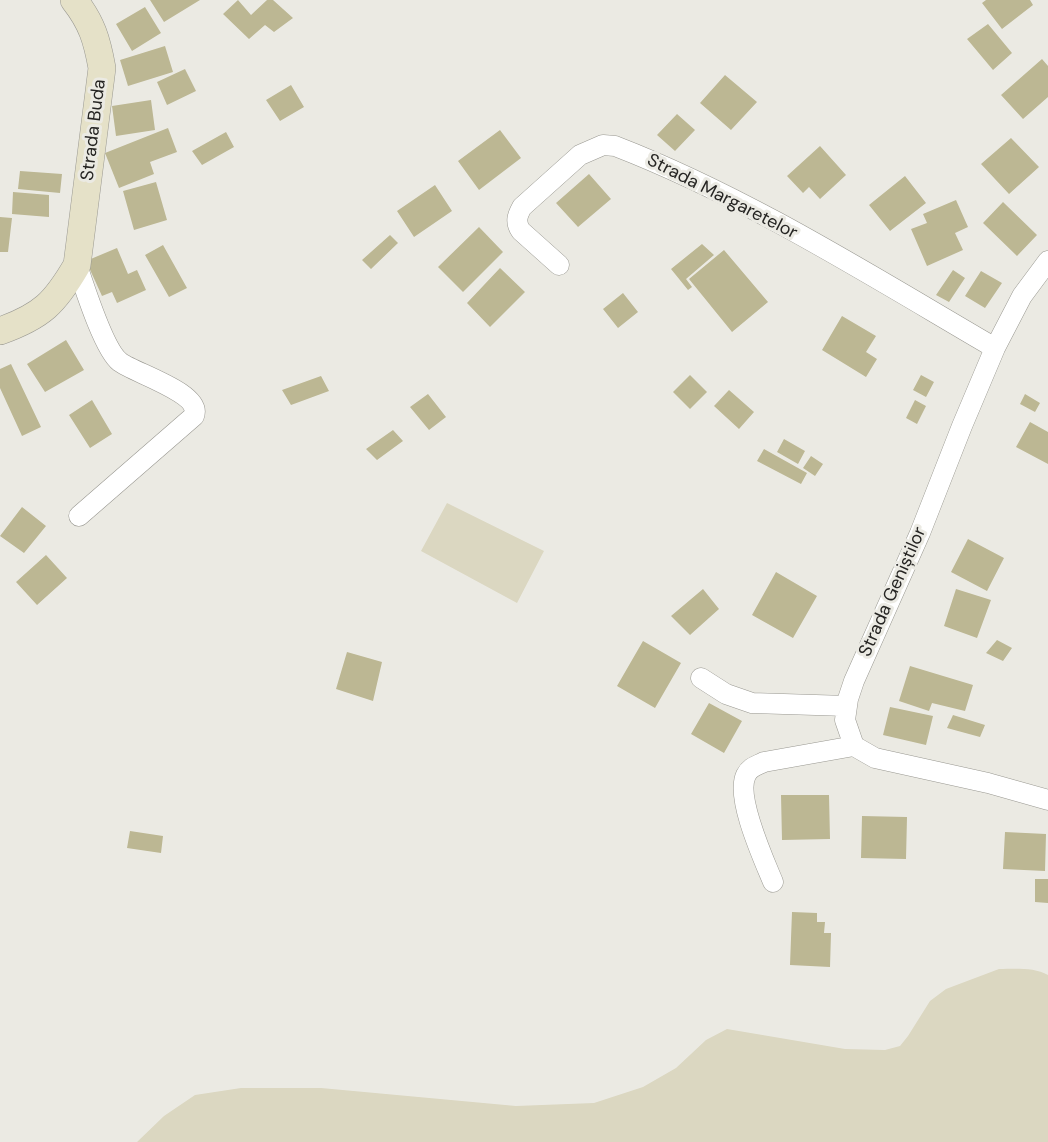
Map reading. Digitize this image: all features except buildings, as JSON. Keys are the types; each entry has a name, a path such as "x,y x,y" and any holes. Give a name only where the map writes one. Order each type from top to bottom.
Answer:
{"street":[{"name":"Strada Buda","path":"74,0 87,16 97,40 102,68 77,266"},
{"name":"Strada Margaretelor","path":"559,266 521,231 517,224 518,214 522,207 580,155 603,145 615,146 692,179 778,224 995,348"},
{"name":"Strada Geniștilor","path":"854,746 845,720 854,681 920,533 995,348 1022,296 1048,261"},
{"path":"0,330 39,314 61,293 77,266"},
{"path":"77,266 98,323 119,362 163,382 194,404 196,411 194,416 79,516"},
{"path":"701,678 726,694 752,704 847,706"},
{"path":"773,882 752,832 744,778 750,768 764,762 854,746 875,758 988,783 1048,800"}],"shaded area":[{"path":"447,503 544,551 517,603 421,551"},
{"path":"999,969 1030,970 1048,975 1048,1142 137,1142 164,1116 195,1095 241,1088 321,1088 516,1106 594,1103 643,1087 676,1068 706,1040 727,1029 845,1049 885,1050 900,1046 930,1001 946,989"}]}
